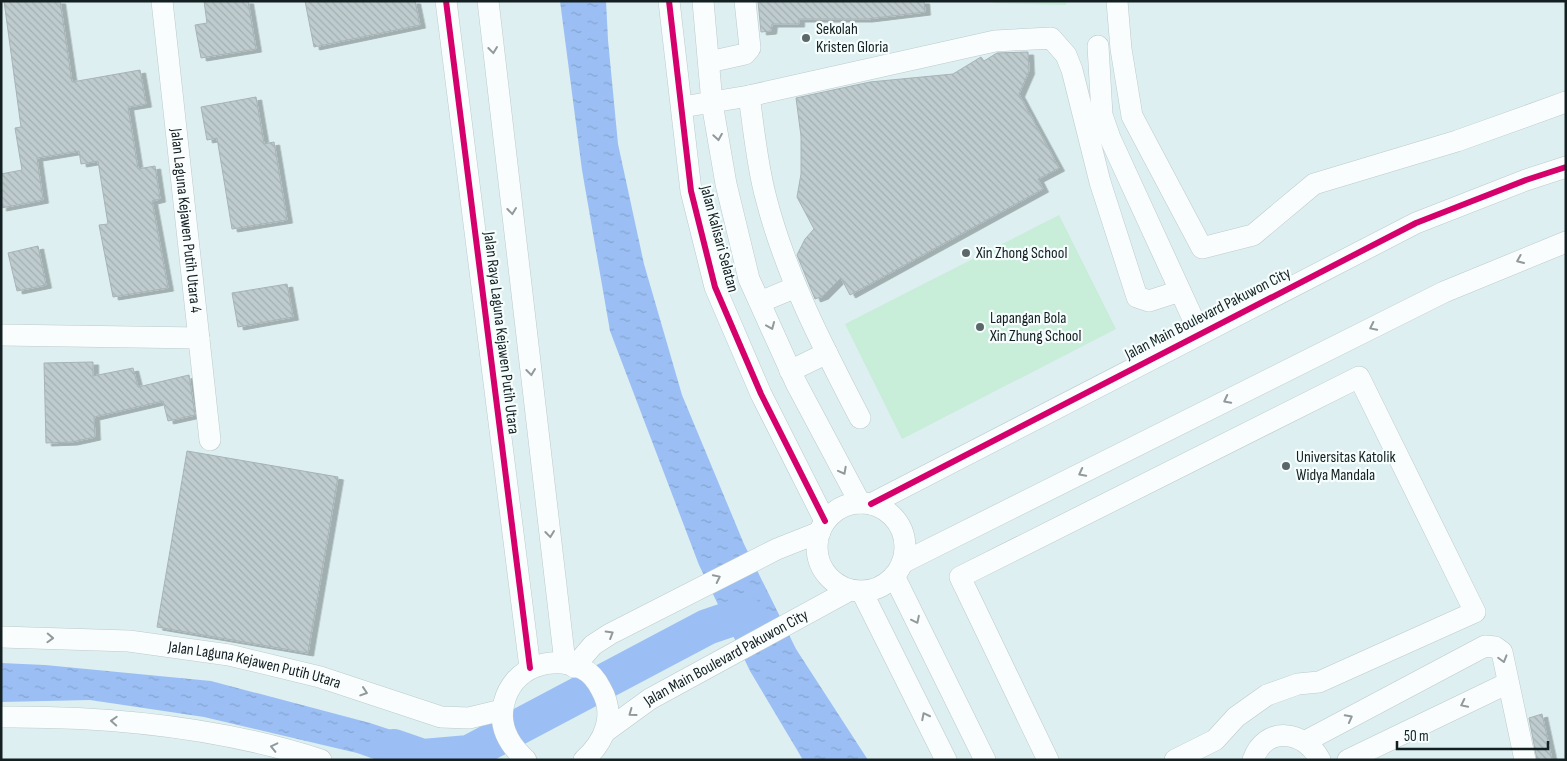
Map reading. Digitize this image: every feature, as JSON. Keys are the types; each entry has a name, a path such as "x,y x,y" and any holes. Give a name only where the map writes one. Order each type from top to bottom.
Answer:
{"street":[{"name":"Jalan Laguna Kejawen Putih Utara 4","path":"162,1 210,440"},
{"name":"Jalan Raya Laguna Kejawen Putih Utara","path":"446,1 530,668"},
{"name":"Jalan Raya Laguna Kejawen Putih Utara","path":"488,1 570,665"},
{"name":"Jalan Kalisari Selatan","path":"669,1 690,192 715,287 822,526"},
{"name":"Jalan Kalisari Selatan","path":"703,1 712,103 726,184 749,278 790,372 865,503"},
{"path":"709,62 745,54 750,48 745,1"},
{"path":"1117,1 1121,49 1132,116 1202,248 1253,235 1314,184 1457,141 1566,102"},
{"path":"682,107 749,96 995,41 1051,38 1066,54 1072,70 1100,182 1137,297 1149,301 1180,291"},
{"path":"1098,46 1102,115 1110,138 1200,334"},
{"path":"1072,70 1100,68"},
{"path":"749,96 765,197 786,263 827,354 860,418"},
{"name":"Jalan Main Boulevard Pakuwon City","path":"865,503 1416,223 1526,180 1566,167"},
{"path":"822,526 817,544 822,568 829,578 839,586 856,591 880,587 898,569 1444,292 1566,242"},
{"path":"760,302 796,287"},
{"path":"1,335 199,338"},
{"path":"790,372 827,354"},
{"path":"1048,760 960,577 1359,377 1475,612 1319,682 1298,684 1267,695 1236,717 1214,740 1175,760"},
{"path":"570,665 593,645 673,600 822,526 840,508 865,503 890,513 902,531 905,547 898,569 985,760"},
{"path":"856,591 946,760"},
{"name":"Jalan Main Boulevard Pakuwon City","path":"606,731 650,699 814,609 856,591"},
{"name":"Jalan Laguna Kejawen Putih Utara","path":"1,637 129,641 229,655 320,677 441,717 469,718 502,710"},
{"path":"1306,741 1485,646 1495,646 1502,652 1525,760"},
{"path":"526,760 512,747 504,729 502,710 506,693 516,678 530,668 548,663 570,665 584,670 597,682 606,697 609,714 606,731 597,748 584,760"},
{"path":"1348,760 1508,682"},
{"path":"1,717 138,723 215,734 321,760"},
{"path":"1253,760 1262,744 1273,738 1285,735 1297,736 1306,741 1313,747 1320,760"}],"green space":[{"path":"993,1 1067,1 1066,5 993,3"},
{"name":"Lapangan Bola Xin Zhung School","path":"1059,215 1116,329 902,439 845,324"}],"water":[{"path":"560,1 606,1 618,144 644,264 682,395 744,544 796,649 868,760 803,760 750,671 699,565 610,331 582,170"},
{"path":"1,663 45,665 211,681 370,723 443,747 440,760 377,760 357,753 204,717 90,700 1,702"}],"building":[{"path":"4,1 60,1 72,82 140,70 146,104 128,107 138,169 155,166 160,199 152,201 168,288 113,297 99,225 108,224 98,161 81,164 79,151 37,158 43,200 1,208 1,174 22,170 15,128 21,127"},
{"path":"204,1 248,1 256,49 201,58 195,25 207,23"},
{"path":"305,1 415,1 420,25 314,47"},
{"path":"758,1 924,1 925,12 867,19 799,19 799,24 772,24 771,31 761,32"},
{"path":"1028,52 1029,71 1019,94 1059,168 1038,179 1043,189 850,295 841,278 823,296 815,299 797,255 805,239 814,229 797,197 801,174 801,136 796,98 870,82 953,74 981,57 984,61 997,53"},
{"path":"256,97 264,144 274,142 287,220 232,229 217,138 207,140 201,107"},
{"path":"38,246 46,285 17,291 8,253"},
{"path":"287,284 293,317 238,327 232,293"},
{"path":"93,362 93,376 133,368 138,387 189,375 195,415 168,421 163,401 94,417 95,437 72,442 46,443 44,363"},
{"path":"187,451 338,477 308,653 157,627"},
{"path":"1542,714 1552,760 1537,760 1529,718"}],"waterway":[{"path":"394,747 423,757 469,753 707,627 745,614"}],"cycle path":[{"path":"446,1 530,668"},
{"path":"669,1 691,191 715,287 761,394 825,521"},
{"path":"871,504 1416,223 1526,180 1566,167"}],"place":[{"name":"Sekolah Kristen Gloria","path":"806,38"},
{"name":"Xin Zhong School","path":"966,253"},
{"name":"Lapangan Bola Xin Zhung School","path":"980,327"},
{"name":"Universitas Katolik Widya Mandala","path":"1286,466"}]}
